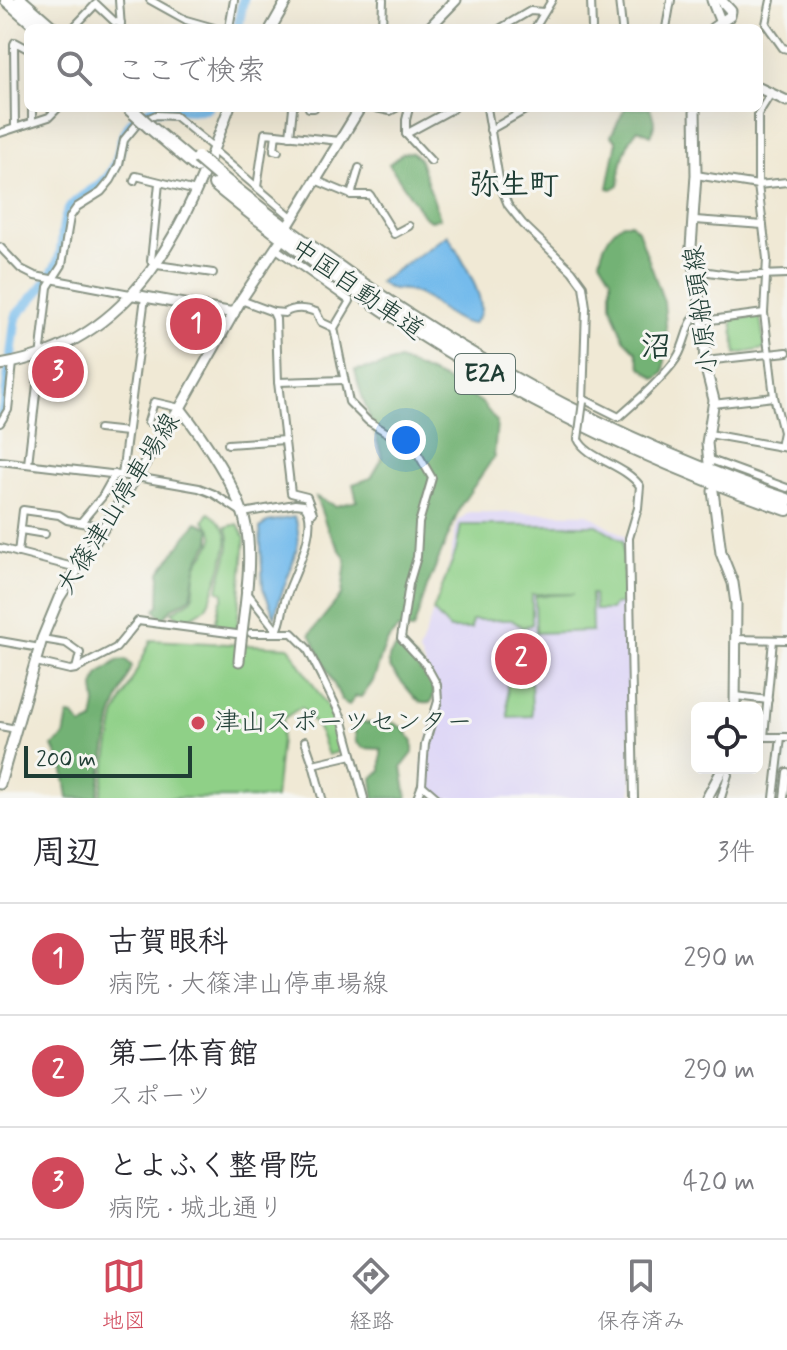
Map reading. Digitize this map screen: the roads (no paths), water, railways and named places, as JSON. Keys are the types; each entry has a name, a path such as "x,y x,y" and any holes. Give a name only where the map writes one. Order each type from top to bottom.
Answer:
{"highway":[{"path":"7,0 34,24"},
{"path":"20,0 47,24"},
{"name":"中国自動車道","path":"135,112 357,293 427,340 570,420 644,454 787,509"},
{"name":"中国自動車道","path":"144,112 154,125"},
{"name":"中国自動車道","path":"216,180 360,285 503,374 646,446 787,500"}],"main road":[{"path":"273,24 287,0"},
{"path":"433,24 456,0"},
{"path":"712,0 718,24"},
{"path":"721,0 731,11 723,24"},
{"path":"763,91 787,101"},
{"path":"7,364 40,355 96,327 134,295 156,266 196,191 228,112"},
{"path":"291,221 357,112"},
{"name":"小原船頭線","path":"695,112 695,220 691,247 713,404 708,461"},
{"name":"大篠津山停車場線","path":"0,784 41,644 59,598 180,408 241,300 277,245"},
{"path":"134,295 234,313"},
{"path":"180,408 220,469 243,513 248,541 239,661"},
{"path":"713,491 721,553 733,583 736,702"},
{"path":"707,798 720,774"}],"street":[{"path":"119,0 121,24"},
{"path":"150,0 161,3 185,24"},
{"path":"230,24 234,0"},
{"path":"382,24 383,0"},
{"path":"537,24 551,1 558,0"},
{"path":"591,0 592,24"},
{"path":"619,0 622,24"},
{"path":"667,24 671,0"},
{"path":"771,0 766,24 783,48 787,49"},
{"path":"77,24 96,4 118,24"},
{"path":"508,24 530,11 544,12"},
{"path":"15,127 14,44 24,48"},
{"path":"763,106 770,95"},
{"path":"32,112 32,121"},
{"path":"0,133 49,117 54,112"},
{"path":"290,136 293,112"},
{"path":"408,112 406,134 431,161"},
{"path":"406,134 447,112"},
{"path":"488,112 500,185 508,205 583,286 586,307 580,445 632,474 640,486 638,508 629,538 634,798"},
{"path":"490,130 522,112"},
{"path":"709,434 783,448 764,313 767,259 758,185 759,112"},
{"path":"28,464 48,287 50,279 62,265 70,217 77,207 101,192 111,180 119,165 124,140 138,123 156,115 175,116 291,221"},
{"path":"257,187 265,133 339,141"},
{"path":"276,134 274,150 278,151"},
{"path":"351,195 359,168"},
{"path":"696,175 758,185 787,182"},
{"path":"134,181 136,176 196,191"},
{"path":"315,180 351,195 370,195 394,234 409,226"},
{"path":"159,183 151,261 156,266 213,273"},
{"path":"695,220 763,225"},
{"path":"277,245 350,301 334,328 351,404 368,421 394,437 411,442 432,478 419,523 417,557 409,584 401,638 426,665 437,685 438,701 425,744 422,785 417,798"},
{"path":"0,247 21,269 50,279 134,295"},
{"path":"695,270 737,276 787,274"},
{"path":"81,522 118,475 127,432 145,297"},
{"path":"241,300 273,312 309,309 316,312 321,322 334,328"},
{"path":"583,400 619,417 646,393 678,356 690,322 701,309"},
{"path":"273,312 291,493 307,497 313,518 277,631"},
{"path":"703,321 764,313"},
{"path":"194,344 215,347"},
{"path":"705,361 787,352"},
{"path":"0,423 8,410 7,364"},
{"path":"278,382 344,380"},
{"path":"713,404 774,397"},
{"path":"148,422 154,402 180,408"},
{"path":"99,429 127,432"},
{"path":"228,444 285,440"},
{"path":"0,461 136,477 214,494 243,513 304,505 309,510 310,523"},
{"path":"708,461 787,488"},
{"path":"18,553 23,510 59,515 103,527"},
{"path":"21,530 45,534"},
{"path":"0,548 77,568"},
{"path":"245,590 277,631"},
{"path":"36,662 76,669 116,648 138,621 236,634"},
{"path":"251,633 292,633 307,648 342,718 364,798"},
{"path":"735,639 787,640"},
{"path":"763,726 773,640"},
{"path":"0,641 66,643 80,653 76,669"},
{"path":"736,696 768,700"},
{"path":"0,726 16,729"},
{"path":"763,737 784,737 774,798"},
{"path":"305,741 322,798"},
{"path":"313,764 352,755"},
{"path":"784,798 787,772"},
{"path":"721,798 728,774"},
{"path":"422,785 437,798"}],"water":[{"path":"448,235 479,296 480,314 472,324 455,318 418,294 391,289 379,282"},
{"path":"294,517 298,528 296,553 275,617 263,588 260,528 267,522"}],"waterway":[{"path":"239,24 243,0"},
{"path":"0,416 5,404 17,315 57,264 70,208 111,173 124,133 146,112"},
{"path":"779,798 786,740"}],"place":[{"name":"古賀眼科","path":"196,324"},
{"name":"とよふく整骨院","path":"58,372"},
{"name":"第二体育館","path":"521,659"},
{"name":"津山スポーツセンター","path":"198,723"}],"district":[{"name":"弥生町","path":"514,185"},
{"name":"沼","path":"656,347"}]}
